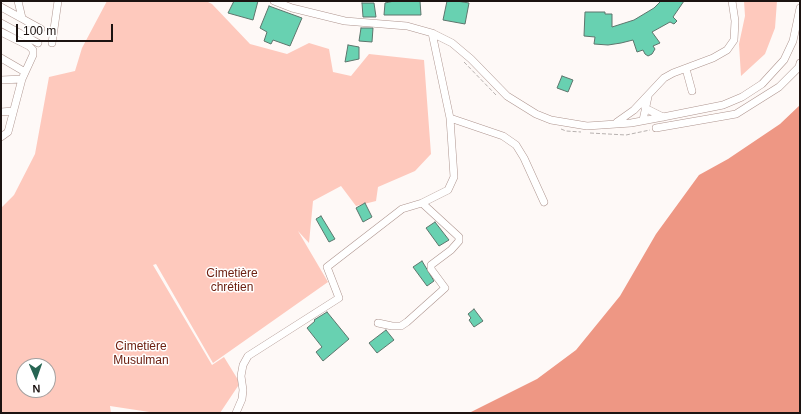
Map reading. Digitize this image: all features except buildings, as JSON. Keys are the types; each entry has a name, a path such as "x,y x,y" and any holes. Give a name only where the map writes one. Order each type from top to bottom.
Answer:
{"street":[{"path":"18,1 22,18"},
{"path":"52,43 58,1"},
{"path":"274,1 292,8 345,21 407,26 432,33 452,43 471,59 507,96 536,114 551,120 587,126 631,122 663,117 723,105 742,97 762,84 784,60 793,41 800,8"},
{"path":"614,124 624,119 634,110 664,78 673,73 713,58 727,50 734,40 735,20 732,1"},
{"path":"1,7 41,29"},
{"path":"1,23 38,43"},
{"path":"1,32 30,46 33,50 33,55 24,76 8,132 1,137"},
{"path":"236,413 242,399 243,390 241,376 243,366 248,356 339,298 327,267 402,209 448,190 454,177 450,118 432,33"},
{"path":"1,58 24,76"},
{"path":"656,128 736,114 779,86 799,67 800,63"},
{"path":"686,69 692,91"},
{"path":"1,80 24,76"},
{"path":"643,120 649,95"},
{"path":"645,108 663,117"},
{"path":"631,122 634,110"},
{"path":"1,112 13,111"},
{"path":"450,118 503,136 516,145 524,158 544,202"},
{"path":"378,323 401,326 445,288 431,269 431,265 451,250 459,241 459,237 422,202"}],"path":[{"path":"462,60 500,98"},
{"path":"559,128 566,131 581,132"},
{"path":"588,133 626,135 656,128"}],"green space":[{"path":"107,1 206,1 212,4 250,44 287,54 309,43 329,49 333,72 351,76 369,54 424,60 431,154 415,171 378,187 376,201 356,206 341,186 313,201 309,243 298,231 328,282 213,363 156,264 153,265 212,365 224,357 240,383 220,413 156,413 110,406 111,413 1,413 1,208 14,195 35,154 49,77 75,71 82,48"},
{"path":"744,1 777,1 775,28 765,54 741,76 739,44 745,16"}],"shaded area":[{"path":"800,105 800,413 469,413 537,379 576,350 620,296 656,234 699,175 728,159 780,124"}],"park label":[{"name":"Cimetière chrétien","path":"232,281"},
{"name":"Cimetière Musulman","path":"141,354"}]}
